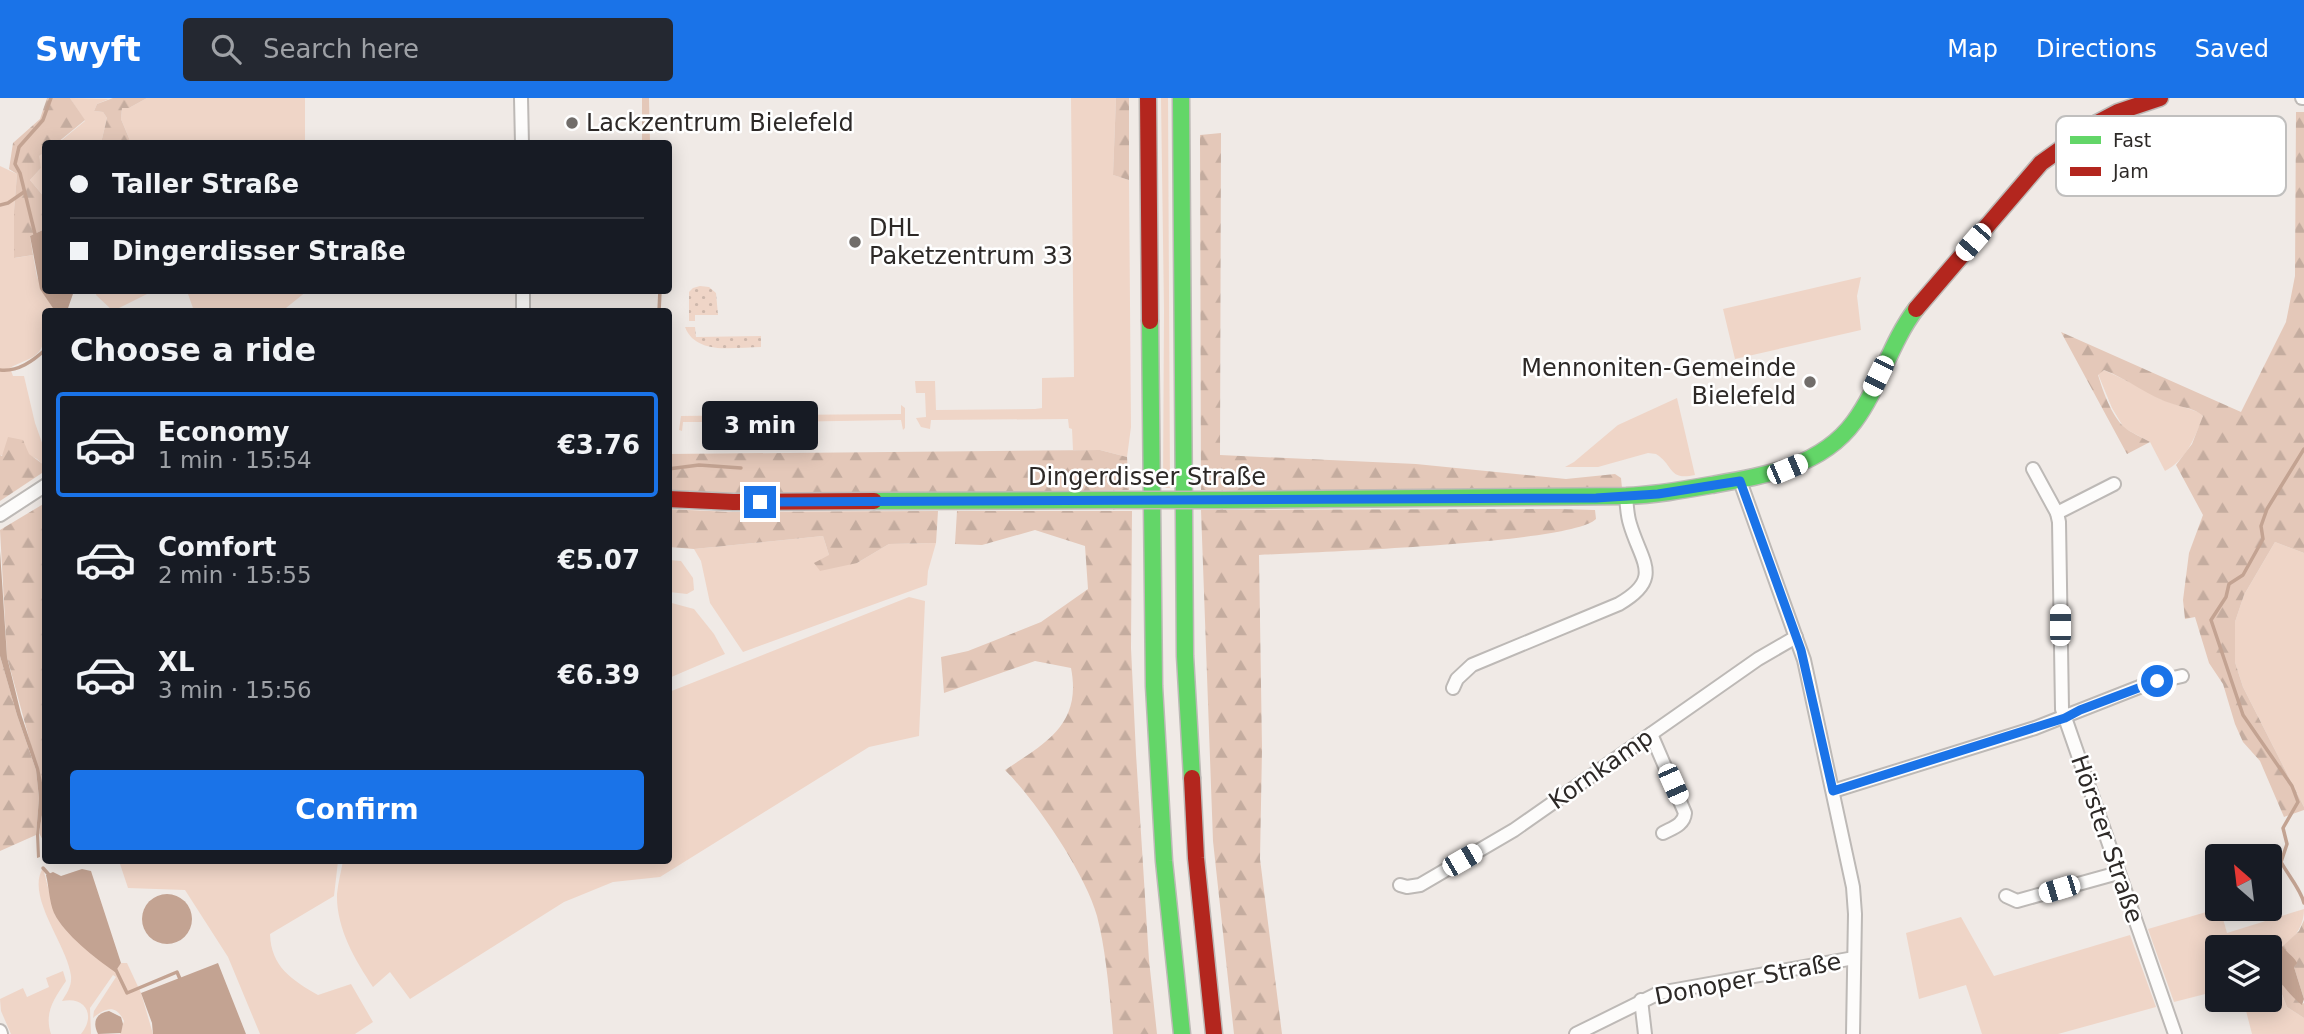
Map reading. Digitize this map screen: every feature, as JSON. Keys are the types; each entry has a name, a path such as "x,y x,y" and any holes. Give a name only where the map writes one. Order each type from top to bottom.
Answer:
{"main road":[{"path":"1148,98 1154,686 1164,861 1182,1034"},
{"path":"1181,98 1185,656 1196,858 1214,1034"},
{"name":"Dingerdisser Straße","path":"2110,116 2160,98"},
{"name":"Dingerdisser Straße","path":"672,499 733,502 1626,496 1658,494 1774,473 1801,463 1826,449 1843,435 1856,418 1898,336 1914,312 2041,163 2056,152"}],"street":[{"path":"521,98 522,140"},
{"name":"Hörster Straße","path":"2033,469 2057,513 2060,701 2175,1034"},
{"path":"1740,481 1806,670 1833,791 1855,900 1853,1034"},
{"path":"2057,513 2114,484"},
{"path":"0,515 42,488"},
{"path":"1452,688 1457,679 1472,665 1619,604 1638,591 1647,570 1629,522 1626,496"},
{"name":"Kornkamp","path":"1400,885 1420,885 1504,836 1772,650 1796,637"},
{"path":"1833,791 2065,718 2147,684 2182,676"},
{"path":"1651,734 1685,813 1679,825 1663,833"},
{"path":"2006,896 2017,901 2118,873"},
{"name":"Donoper Straße","path":"1576,1034 1660,993 1854,958"},
{"name":"Donoper Straße","path":"1642,1000 1645,1034"}],"shaded area":[{"path":"70,98 109,99 97,104 94,111 103,112 107,118 102,140 62,140 85,121"},
{"path":"147,98 305,98 305,140 130,140 121,119 122,108 129,108"},
{"path":"1071,98 1116,98 1113,175 1129,180 1131,427 1127,457 1100,450 1073,450 1072,429 1069,428 1068,419 931,420 930,429 921,427 916,418 926,417 925,393 916,393 915,381 935,381 936,410 1035,409 1042,408 1042,378 1074,377"},
{"path":"1161,98 1168,98 1170,488 1163,488"},
{"path":"42,154 42,194 30,180 41,168 38,156"},
{"path":"0,166 17,174 14,211 15,258 33,255 42,294 46,294 53,308 42,308 41,349 31,358 10,368 13,376 24,376 42,443 42,464 33,457 0,455"},
{"path":"42,230 42,292 40,289 30,236"},
{"path":"1861,277 1857,296 1861,330 1735,359 1723,309"},
{"path":"700,286 709,287 716,293 718,315 695,315 695,321 689,321 689,292"},
{"path":"43,294 73,294 68,308 53,308"},
{"path":"147,294 119,308 110,308 96,295"},
{"path":"188,294 303,294 286,308 193,308"},
{"path":"685,327 695,327 696,337 761,336 761,347 707,346 690,336"},
{"path":"2104,370 2160,399 2201,413 2203,417 2193,441 2173,466 2165,471 2150,442 2124,428 2112,408 2098,374"},
{"path":"1677,398 1695,475 1680,476 1672,471 1662,458 1648,453 1598,467 1565,467 1618,425"},
{"path":"901,405 905,408 903,430 901,420 777,422 777,415 901,414"},
{"path":"763,406 764,431 763,422 683,422 682,431 679,430 681,416 763,415"},
{"path":"823,536 829,555 857,563 889,544 936,543 927,585 743,652 710,603 701,561 694,549"},
{"path":"2275,542 2304,553 2304,807 2243,687 2235,662 2235,622 2244,595"},
{"path":"0,551 7,657 42,782 40,857 37,858 39,798 36,770 0,656"},
{"path":"672,560 681,561 693,578 694,590 687,594 672,592"},
{"path":"909,597 925,601 919,736 869,747 660,877 613,882 564,902 410,999 390,972 373,987 353,955 340,919 337,894 342,864 672,864 672,691"},
{"path":"672,603 694,609 714,634 725,654 672,677"},
{"path":"120,864 338,864 334,896 270,934 271,945 285,971 318,995 351,984 373,1022 355,1034 260,1034 228,957 185,890 128,888"},
{"path":"43,868 55,915 114,971 121,963 127,963 141,993 153,1034 120,1034 124,1021 114,1010 106,1010 93,1018 94,1011 116,977 113,975 90,1008 91,1034 81,1034 88,1021 88,1014 83,1004 70,1000 62,1001 70,986 71,976 39,892 39,879"},
{"path":"82,869 91,871 121,963 115,972 73,938 52,908 46,875 53,872 61,876"},
{"path":"167,894 185,901 192,919 185,937 167,944 149,937 142,919 149,901"},
{"path":"2304,909 2302,923 2296,934 2282,947 2282,935 2205,935 2205,994 2174,1002 2148,929 2205,912 2205,921 2224,921 2227,933 2266,921 2282,921 2282,916"},
{"path":"1961,917 1994,976 2130,935 2156,1007 2058,1034 1982,1034 1966,985 1919,999 1906,933"},
{"path":"2282,947 2297,963 2294,967 2304,999 2302,1005 2282,983"},
{"path":"218,963 246,1034 153,1034 152,1023 141,993"},
{"path":"63,971 66,981 50,1012 51,1034 11,1034 1,1011 0,999 23,988 27,997 49,987 46,978"},
{"path":"2282,995 2287,1007 2304,1018 2304,1034 2252,1034 2246,1012 2282,1012"},
{"path":"109,1011 121,1017 121,1033 98,1034 96,1019"}],"green space":[{"path":"47,98 70,98 85,120 61,140 42,140 42,154 39,156 41,168 30,180 42,194 42,230 30,236 33,255 14,258 17,174 9,169 13,143 40,119"},
{"path":"113,98 147,98 129,108 122,108 121,119 130,140 102,140 107,118 103,112 94,111 97,104"},
{"path":"642,98 649,98 650,140 642,140"},
{"path":"1116,98 1129,98 1129,180 1113,175"},
{"path":"2296,112 2304,112 2304,553 2275,542 2244,595 2235,622 2235,662 2243,687 2304,807 2304,810 2284,817 2260,761 2243,742 2223,684 2209,663 2195,617 2185,619 2183,600 2189,553 2203,515 2176,465 2192,444 2203,416 2155,397 2104,370 2098,375 2115,416 2127,429 2150,442 2127,454 2061,332 2241,412 2286,322 2295,276"},
{"path":"1221,133 1220,455 1416,464 1566,479 1615,474 1621,478 1622,488 1466,492 1201,490 1200,135"},
{"path":"8,437 23,440 29,454 42,464 42,473 0,501 0,455 2,456"},
{"path":"1100,450 1127,457 1129,490 739,497 672,493 672,454"},
{"path":"42,505 42,786 7,657 0,530"},
{"path":"672,509 730,512 938,511 936,543 889,544 857,563 820,571 814,563 829,555 823,536 694,549 672,547"},
{"path":"1201,510 1595,510 1596,519 1577,528 1492,541 1259,555 1262,749 1260,859 1282,1034 1234,1034 1213,841"},
{"path":"957,511 1132,511 1131,648 1136,754 1149,960 1157,1034 1113,1034 1103,944 1091,899 1058,838 1005,770 1047,741 1066,718 1073,687 1071,668 1035,661 944,693 941,657 968,651 1041,622 1088,589 1085,546 1035,530 982,545 955,544"},
{"path":"0,656 36,770 39,798 36,835 0,851"},
{"path":"42,815 42,838 39,833"},
{"path":"2304,920 2304,999 2294,967 2283,946 2299,931"},
{"path":"2282,982 2302,1004 2304,1003 2304,1018 2287,1007 2282,994"}],"waterway":[{"path":"36,238 20,173 15,164 19,147 43,120 51,98"},
{"path":"0,205 24,192"},
{"path":"659,308 660,294"},
{"path":"0,370 25,365 42,353"},
{"path":"2304,449 2267,509 2261,526 2263,539 2243,575 2229,584 2226,597 2211,620 2243,715 2292,786 2298,802 2283,828 2287,844 2281,862 2304,903"},
{"path":"672,468 699,465 741,468"},
{"path":"43,868 51,877"},
{"path":"115,968 127,993 177,972 180,979"}],"traffic: fast":[{"path":"1181,98 1185,656 1192,778"},
{"path":"1223,500 1648,495 1770,473 1808,459 1841,437 1863,408 1899,336 1916,309"},
{"path":"1150,321 1154,686 1164,861 1182,1034"},
{"path":"874,501 1113,500"},
{"path":"1113,500 1223,500"}],"traffic: jam":[{"path":"1148,98 1150,321"},
{"path":"2110,116 2160,98"},
{"path":"1916,309 2041,163 2056,152"},
{"path":"672,499 733,502 874,501"},
{"path":"1192,778 1196,858 1214,1034"}],"place":[{"name":"Lackzentrum Bielefeld","path":"572,123"},
{"name":"DHL Paketzentrum 33","path":"855,242"},
{"name":"Mennoniten-Gemeinde Bielefeld","path":"1810,382"}],"route":[{"path":"760,502 1596,498 1658,494 1740,481 1801,650 1833,791 2065,718 2157,681"}]}
